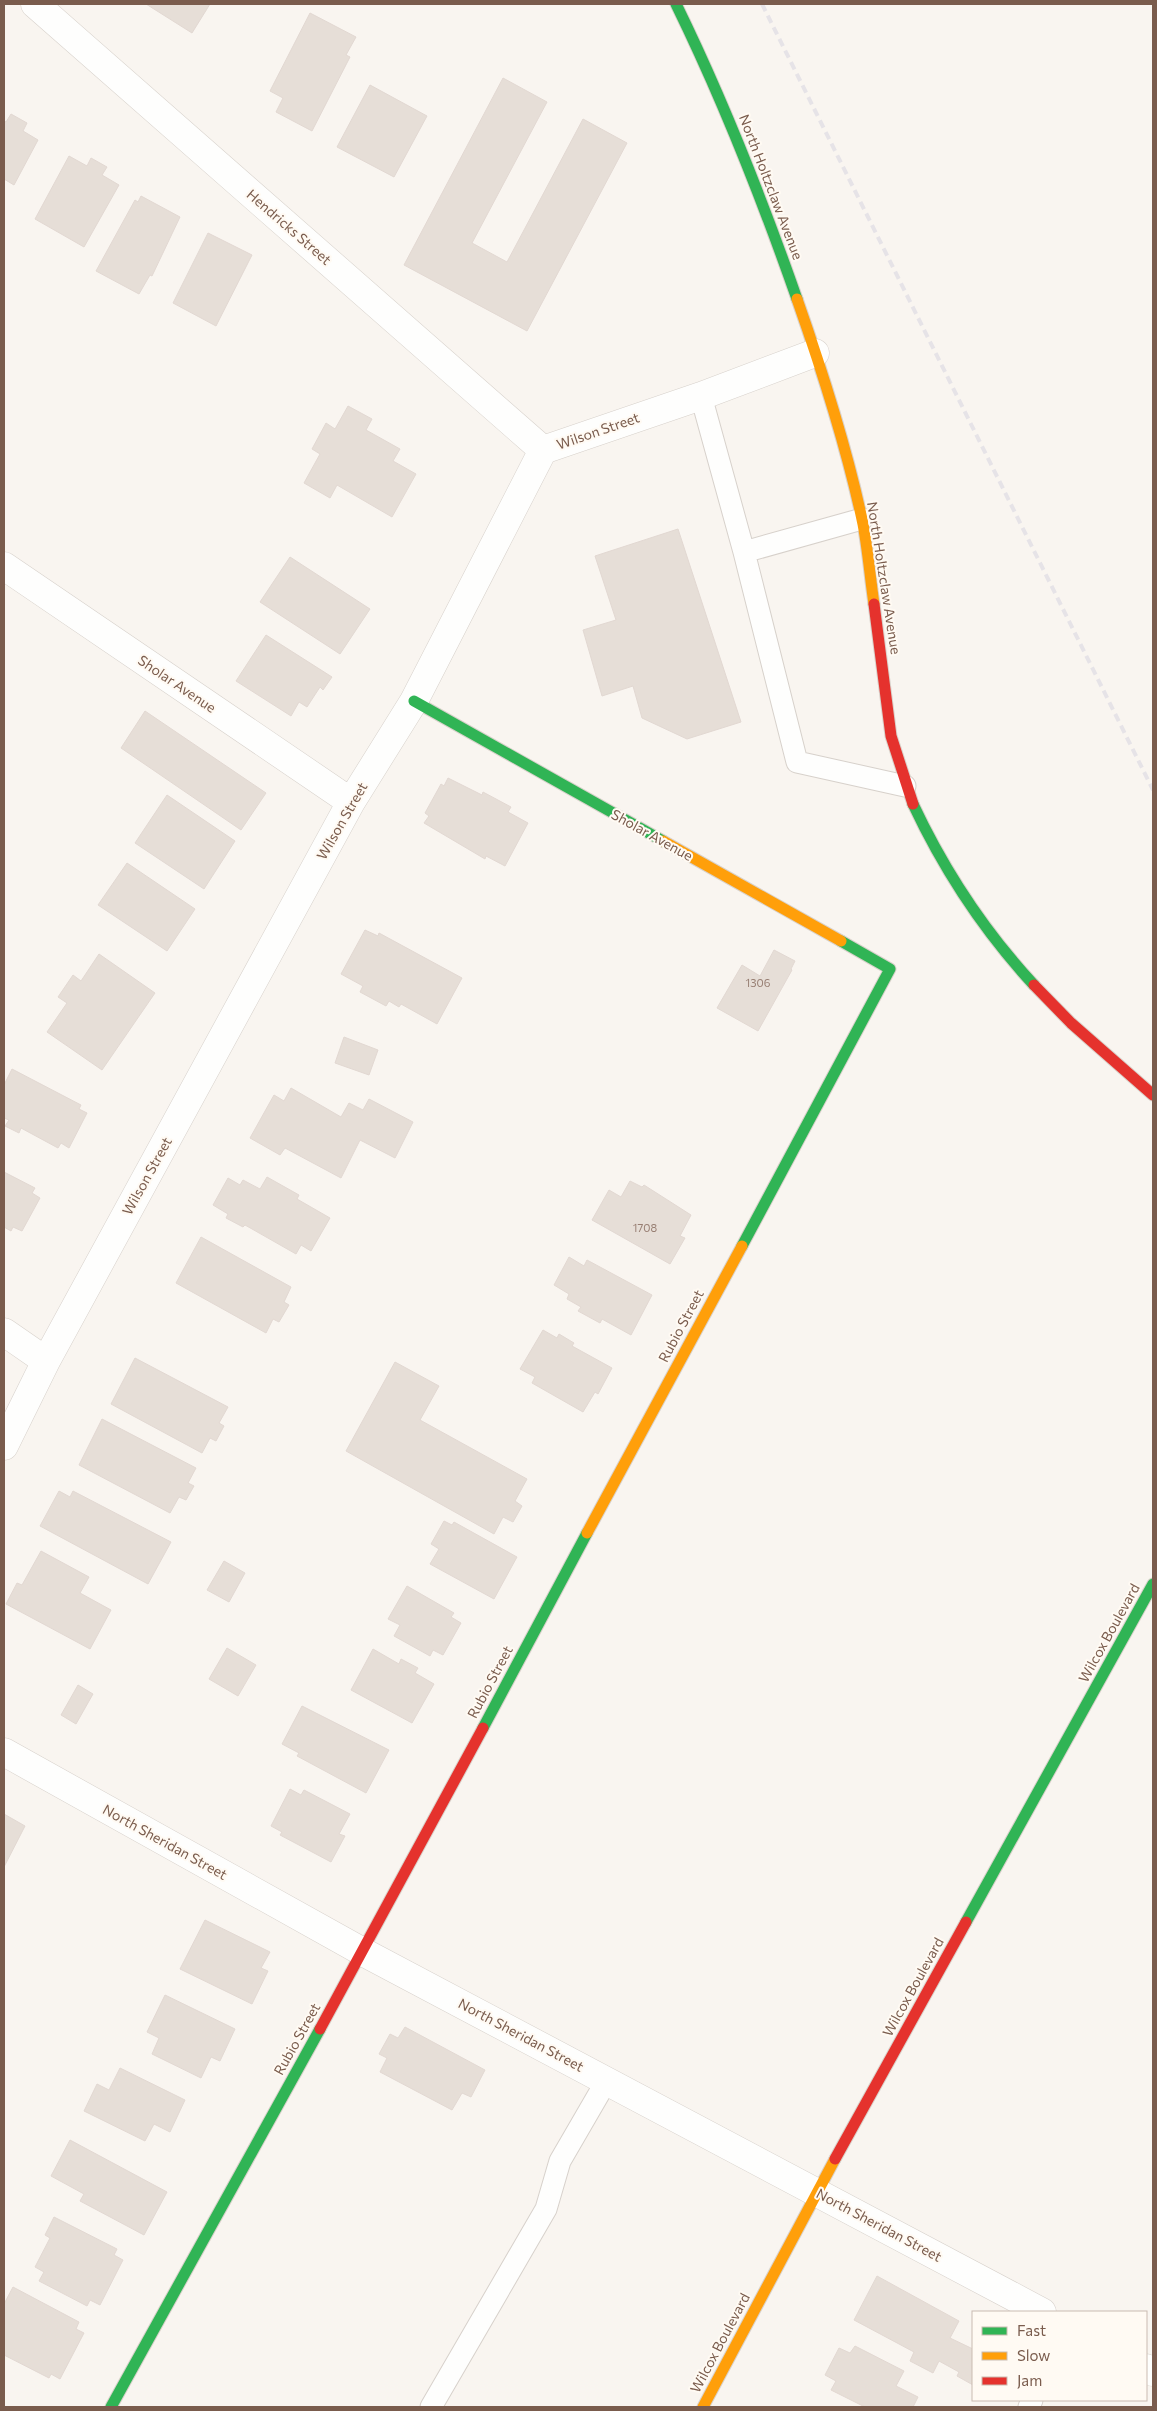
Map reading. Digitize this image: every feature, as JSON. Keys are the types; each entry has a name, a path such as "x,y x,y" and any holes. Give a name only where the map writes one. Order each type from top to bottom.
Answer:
{"main road":[{"name":"North Holtzclaw Avenue","path":"676,4 707,66 746,160 782,256 815,353 862,519 882,661 885,703 893,745 905,786 936,852 987,928 1058,1012 1107,1058 1153,1095"},
{"name":"Sholar Avenue","path":"414,701 890,969"},
{"name":"Rubio Street","path":"111,2407 362,1952 890,969"},
{"name":"Wilcox Boulevard","path":"703,2407 817,2192 1153,1584"}],"street":[{"name":"Hendricks Street","path":"35,4 543,450"},
{"name":"Wilson Street","path":"4,1446 46,1361 351,802 414,701 543,450 701,396 815,353"},
{"name":"Sholar Avenue","path":"4,566 351,802"},
{"path":"4,1332 46,1361"},
{"name":"North Sheridan Street","path":"4,1752 362,1952 607,2080 1040,2311"}],"lane":[{"path":"701,396 744,552 797,762 905,786"},
{"path":"744,552 862,519"},
{"path":"431,2407 546,2209 560,2161 607,2080"}],"building":[{"path":"146,4 210,4 192,33"},
{"path":"310,13 356,37 346,55 350,57 312,131 276,112 283,98 270,91"},
{"path":"503,78 547,102 472,243 507,262 583,119 627,143 527,331 404,265"},
{"path":"370,85 427,116 394,177 337,147"},
{"path":"11,114 27,123 23,131 38,140 14,185 4,179 4,121 6,122"},
{"path":"69,156 87,166 91,158 107,167 102,175 119,185 84,247 35,219"},
{"path":"141,196 180,217 152,276 150,275 139,294 96,271 135,200 138,202"},
{"path":"208,233 252,255 216,326 173,303"},
{"path":"348,406 372,419 366,430 400,449 393,461 416,474 392,517 337,485 330,498 304,483 320,454 312,449 326,423 335,429"},
{"path":"678,529 741,722 687,739 642,718 633,686 602,696 583,630 616,620 595,556"},
{"path":"290,557 370,609 340,654 260,602"},
{"path":"266,635 332,677 323,690 320,687 307,707 299,702 291,716 236,681"},
{"path":"145,711 266,793 241,830 121,748"},
{"path":"448,778 482,795 483,792 511,807 508,812 528,823 505,866 486,856 485,859 424,823 429,816 425,813 441,784 444,786"},
{"path":"167,795 235,841 204,889 135,843"},
{"path":"127,863 195,909 167,951 98,905"},
{"path":"365,930 378,936 379,933 462,978 437,1024 401,1004 399,1007 389,1001 386,1006 360,992 363,986 341,974"},
{"path":"774,950 795,961 792,970 758,1031 717,1008 742,965 760,976"},
{"path":"99,954 155,993 102,1070 47,1032 67,1003 58,997 73,975 81,981"},
{"path":"344,1037 378,1050 369,1075 335,1063"},
{"path":"12,1069 81,1105 79,1109 87,1113 69,1148 61,1143 58,1148 21,1128 19,1133 5,1126 9,1120 4,1118 4,1085"},
{"path":"291,1088 341,1117 349,1103 363,1110 369,1099 413,1122 395,1158 360,1140 341,1178 285,1148 280,1155 250,1138 274,1095 284,1101"},
{"path":"4,1172 35,1188 32,1193 40,1198 22,1231 13,1227 11,1231 4,1227"},
{"path":"267,1177 299,1195 297,1199 330,1218 311,1251 301,1245 296,1254 245,1225 243,1227 226,1218 228,1214 213,1205 228,1178 240,1185 243,1180 260,1189"},
{"path":"630,1181 642,1187 644,1185 691,1215 680,1236 685,1238 670,1264 592,1220 609,1190 621,1197"},
{"path":"201,1237 291,1287 284,1302 289,1305 279,1322 273,1319 266,1333 176,1283"},
{"path":"569,1257 584,1266 587,1260 652,1295 631,1335 602,1319 600,1323 578,1311 581,1307 567,1299 569,1294 554,1285"},
{"path":"543,1330 557,1338 559,1334 574,1343 572,1346 612,1368 598,1394 595,1392 583,1412 532,1383 535,1377 520,1369"},
{"path":"135,1358 228,1407 219,1423 224,1426 216,1441 210,1438 202,1453 111,1404"},
{"path":"395,1362 439,1386 420,1420 527,1479 515,1501 522,1506 513,1522 503,1517 494,1534 346,1451"},
{"path":"102,1419 196,1468 188,1483 194,1486 186,1500 179,1497 170,1513 79,1465"},
{"path":"59,1491 70,1497 73,1491 171,1542 148,1584 40,1526"},
{"path":"444,1521 452,1525 454,1522 517,1557 494,1599 430,1564 439,1549 431,1544"},
{"path":"41,1551 89,1577 80,1593 111,1610 90,1649 6,1604 17,1583 22,1585"},
{"path":"224,1561 245,1573 229,1602 207,1590"},
{"path":"407,1586 454,1613 451,1617 461,1623 443,1655 433,1650 430,1656 394,1636 400,1625 388,1619"},
{"path":"227,1648 256,1665 238,1696 209,1679"},
{"path":"373,1649 399,1664 401,1659 418,1668 415,1673 434,1684 412,1723 351,1690"},
{"path":"78,1685 93,1694 76,1724 61,1715"},
{"path":"302,1706 389,1750 366,1793 297,1756 299,1753 282,1744"},
{"path":"290,1789 301,1795 304,1790 350,1814 339,1834 345,1836 331,1862 280,1835 282,1832 271,1826"},
{"path":"4,1814 25,1826 4,1867"},
{"path":"205,1920 270,1952 261,1968 268,1971 252,2004 180,1969"},
{"path":"165,1995 235,2029 220,2061 211,2057 201,2078 152,2054 159,2038 147,2032"},
{"path":"405,2027 485,2070 471,2097 462,2093 452,2110 380,2072 387,2058 379,2054 390,2034 398,2038"},
{"path":"120,2068 185,2100 170,2132 154,2124 145,2141 84,2111 97,2084 109,2090"},
{"path":"70,2140 167,2192 144,2235 80,2201 84,2194 51,2176"},
{"path":"54,2217 117,2249 114,2255 123,2260 100,2305 90,2300 87,2306 39,2281 44,2272 35,2267 50,2238 45,2235"},
{"path":"877,2276 959,2321 950,2338 972,2349 972,2384 957,2376 959,2372 939,2361 933,2373 910,2361 914,2352 854,2320"},
{"path":"13,2287 79,2322 76,2329 84,2333 60,2379 51,2374 49,2378 4,2355 4,2304"},
{"path":"855,2346 904,2371 896,2386 918,2397 913,2407 865,2407 831,2390 836,2381 825,2375 839,2348 850,2353"}],"railway":[{"path":"762,4 1153,790"}],"traffic: fast":[{"path":"676,4 741,150 797,299"},
{"path":"414,701 663,841"},
{"path":"913,804 938,853 966,899 998,943 1034,985"},
{"path":"742,1246 890,969 841,941"},
{"path":"483,1728 587,1533"},
{"path":"966,1922 1153,1584"},
{"path":"111,2407 320,2029"}],"traffic: slow":[{"path":"797,299 850,467 863,524 874,604"},
{"path":"663,841 841,941"},
{"path":"587,1533 742,1246"},
{"path":"703,2407 835,2159"}],"traffic: jam":[{"path":"874,604 891,736 913,804"},
{"path":"1034,985 1071,1023 1153,1095"},
{"path":"320,2029 483,1728"},
{"path":"835,2159 966,1922"}]}
